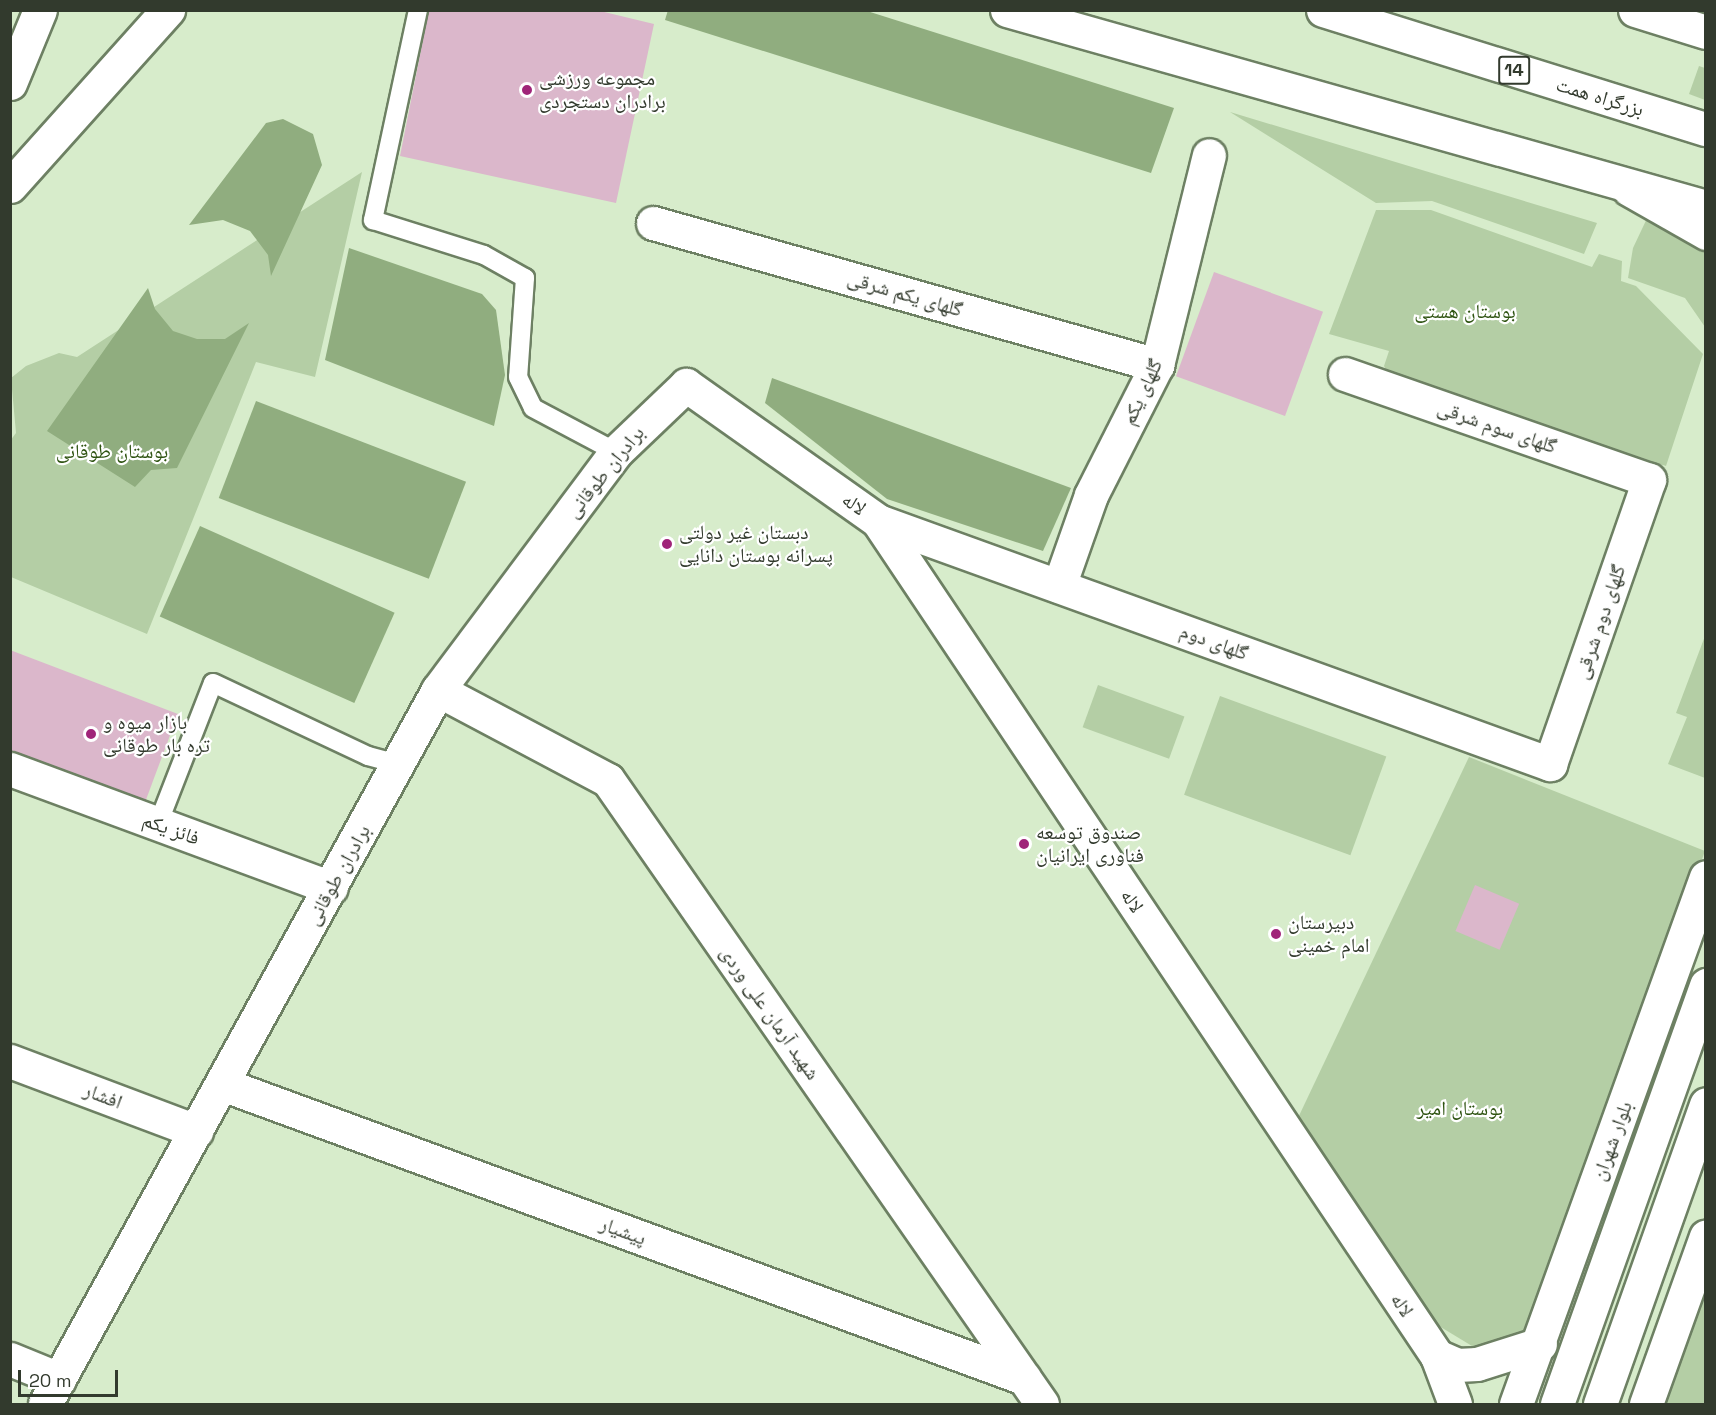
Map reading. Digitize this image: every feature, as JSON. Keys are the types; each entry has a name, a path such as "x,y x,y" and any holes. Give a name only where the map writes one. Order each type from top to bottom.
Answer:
{"main road":[{"path":"10,83 40,10"},
{"path":"10,186 168,10"},
{"path":"1007,10 1706,207"},
{"name":"بزرگراه همت","path":"1323,10 1706,129"},
{"path":"1635,10 1706,32"},
{"name":"گلهای یکم","path":"1059,586 1091,495 1158,364 1209,155"},
{"path":"1612,179 1706,233"},
{"name":"گلهای یکم شرقی","path":"653,222 1158,364"},
{"name":"گلهای سوم شرقی","path":"1345,374 1649,480"},
{"name":"برادران طوقانی","path":"52,1392 438,690 616,452 686,385"},
{"name":"لاله","path":"686,385 878,521 1437,1356 1455,1404"},
{"name":"گلهای دوم شرقی","path":"1550,764 1649,480"},
{"name":"گلهای دوم","path":"878,521 1550,764"},
{"name":"شهید آرمان علی وردی","path":"438,690 608,780 1042,1404"},
{"name":"فائز یکم","path":"10,769 331,888"},
{"name":"بلوار شهران","path":"1516,1404 1540,1344 1706,877"},
{"name":"بلوار شهران","path":"1557,1404 1706,985"},
{"name":"افشار","path":"10,1061 196,1131"},
{"name":"پیشیار","path":"222,1084 1024,1378"},
{"path":"1600,1404 1706,1104"},
{"path":"1646,1404 1706,1236"},
{"path":"1437,1356 1457,1365 1477,1364 1540,1344"},
{"path":"10,1359 52,1392"}],"lane":[{"path":"418,10 373,220 484,255 525,278 518,377 533,408 616,452"},
{"path":"158,824 213,683 368,756 398,764"}],"green space":[{"path":"668,10 867,11 1174,108 1151,173 665,20"},
{"path":"1699,66 1705,68 1705,100 1689,94"},
{"path":"1230,112 1597,223 1584,254 1432,201 1376,203"},
{"path":"283,119 313,134 322,165 271,276 268,255 250,231 223,220 189,225 266,123"},
{"name":"بوستان طوقانی","path":"362,172 315,377 256,362 147,634 11,577 10,441 16,433 11,378 26,366 59,353 77,357"},
{"name":"بوستان هستی","path":"1376,210 1431,210 1592,267 1599,254 1622,261 1621,281 1636,286 1703,354 1666,466 1388,374 1384,366 1389,351 1329,334"},
{"path":"1650,212 1705,243 1705,327 1685,298 1628,278 1633,248"},
{"path":"349,248 482,294 496,310 505,375 494,426 325,360"},
{"path":"148,288 155,309 173,331 197,339 225,339 249,323 177,468 151,470 135,487 47,431"},
{"path":"772,378 1071,488 1043,551 887,499 765,403"},
{"path":"256,401 466,482 429,579 219,498"},
{"path":"200,526 395,613 354,703 160,616"},
{"path":"1705,636 1705,778 1668,764 1687,717 1676,713"},
{"path":"1098,685 1184,716 1169,759 1083,727"},
{"path":"1220,696 1386,757 1350,855 1184,795"},
{"name":"بوستان امیر","path":"1469,757 1705,851 1530,1329 1515,1342 1477,1349 1434,1323 1297,1120"},
{"path":"1705,1269 1705,1404 1658,1404"}],"building":[{"name":"مجموعه ورزشی برادران دستجردی","path":"429,10 596,10 654,24 616,203 400,156"},
{"path":"1214,272 1323,312 1285,416 1176,376"},
{"name":"بازار میوه و تره بار طوقانی","path":"10,650 178,714 144,805 10,754"},
{"path":"1475,885 1519,904 1500,950 1455,931"}],"place":[{"name":"مجموعه ورزشی برادران دستجردی","path":"527,90"},
{"name":"دبستان غیر دولتی پسرانه بوستان دانایی","path":"667,544"},
{"name":"بازار میوه و تره بار طوقانی","path":"91,734"},
{"name":"صندوق توسعه فناوری ایرانیان","path":"1024,844"},
{"name":"دبیرستان امام خمینی","path":"1276,934"}]}
